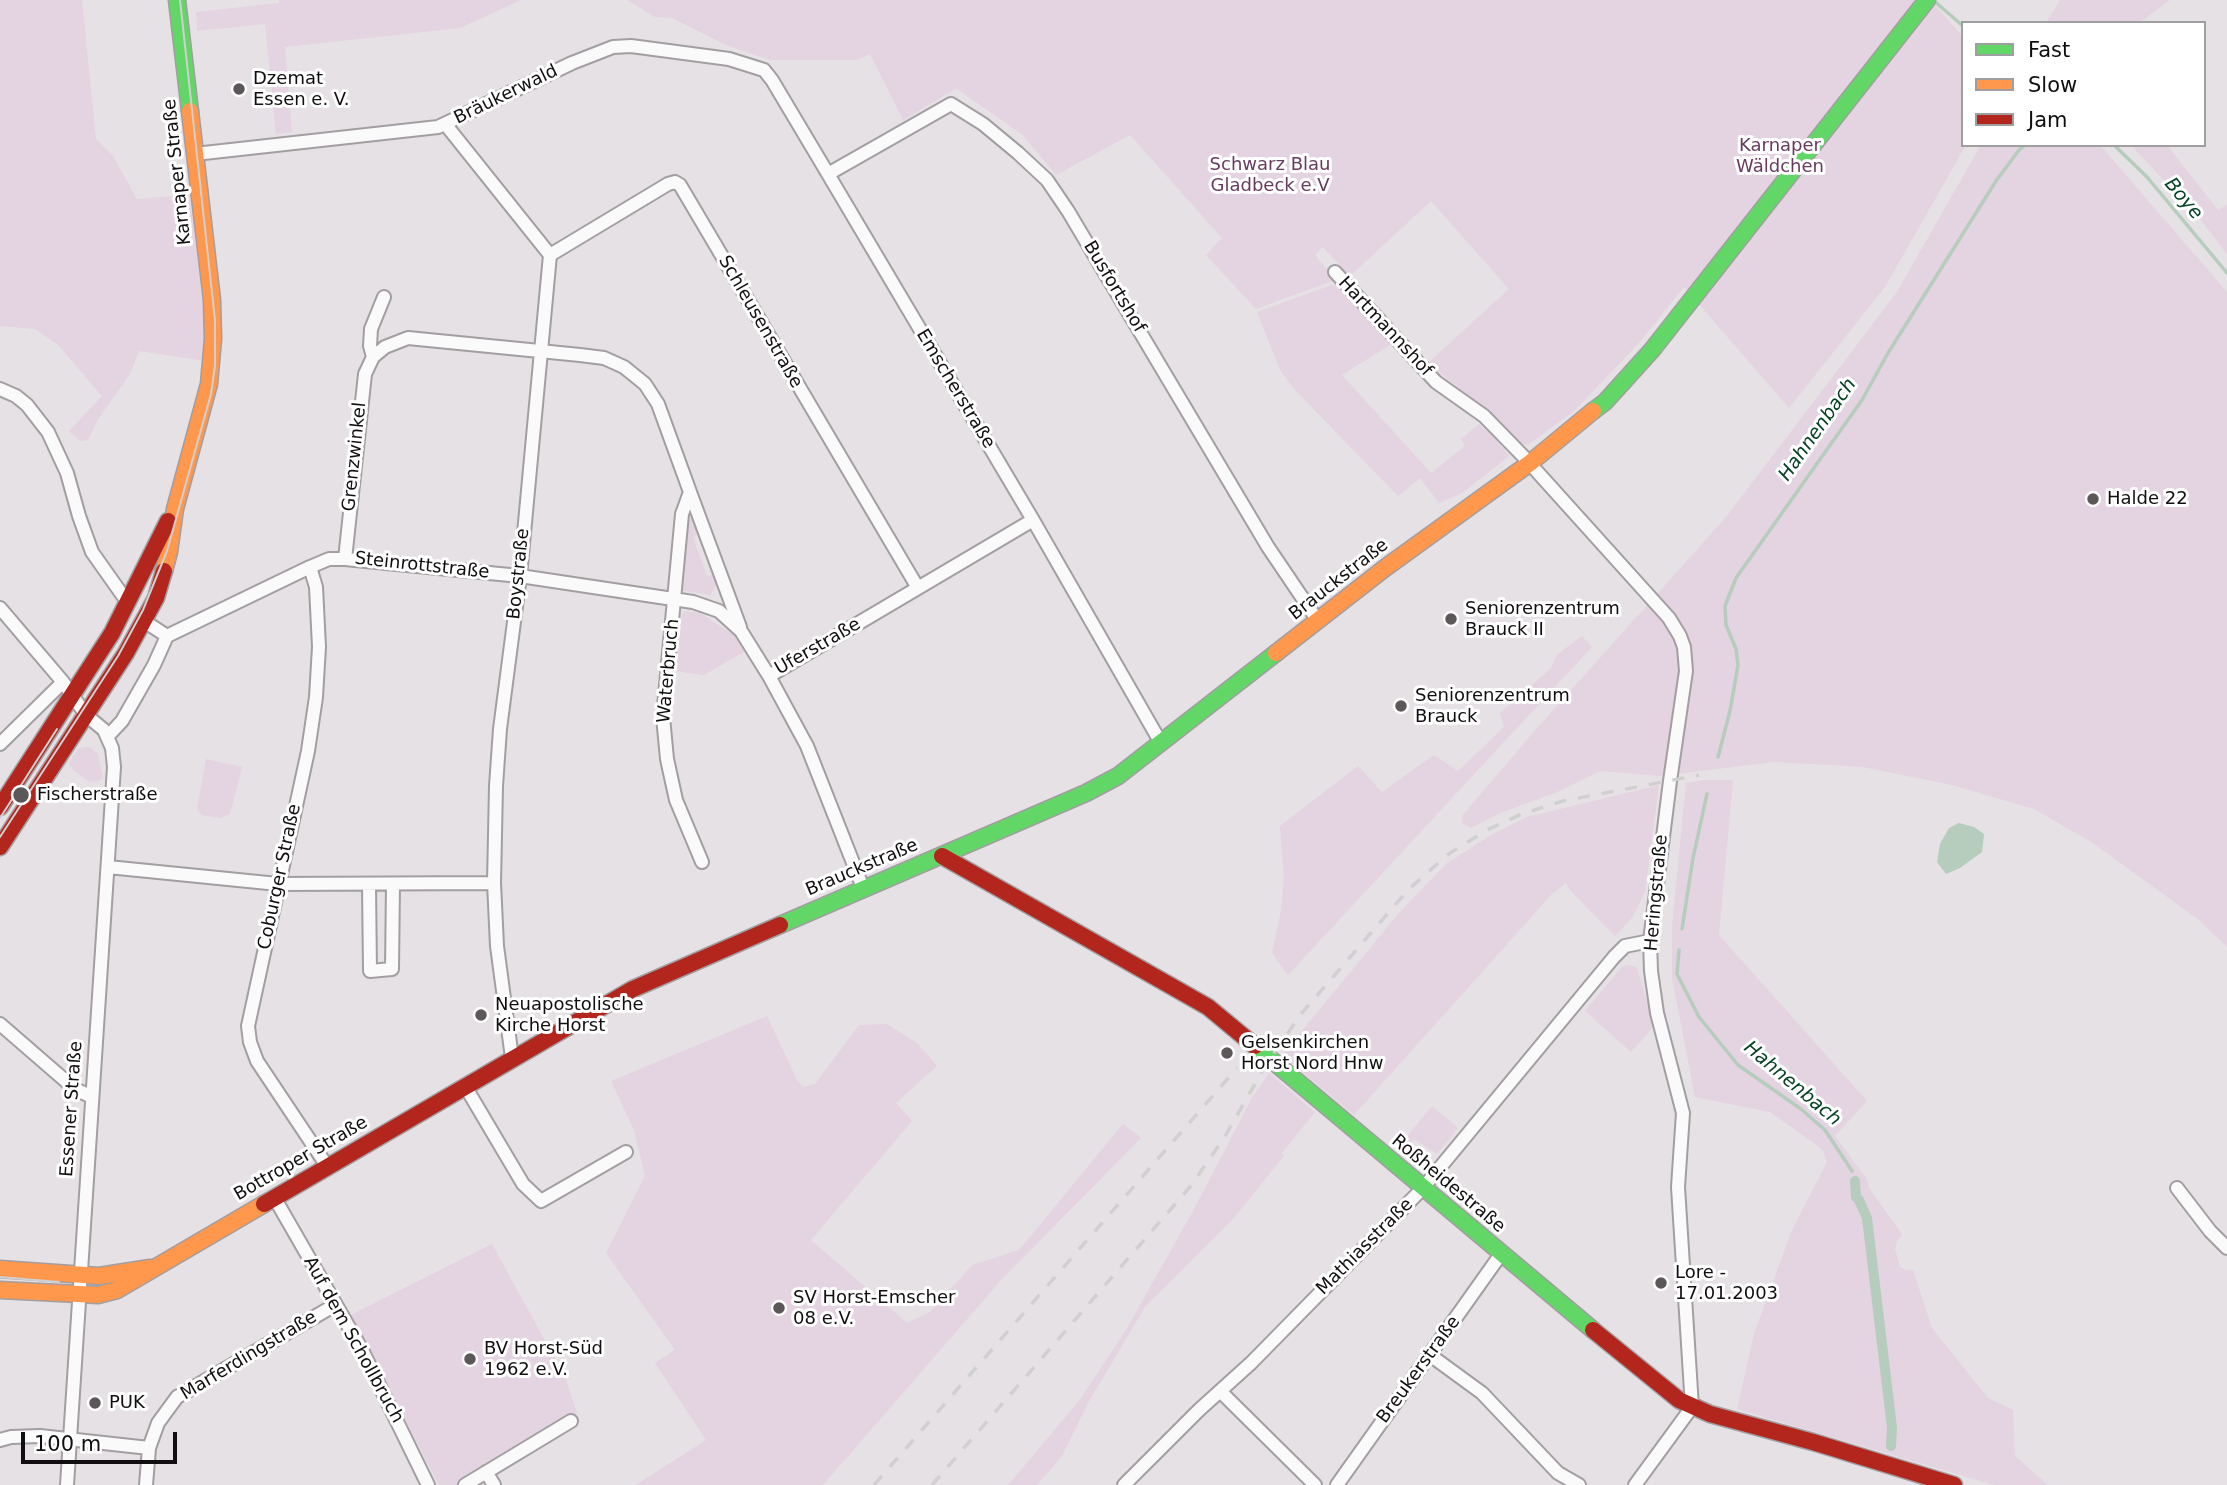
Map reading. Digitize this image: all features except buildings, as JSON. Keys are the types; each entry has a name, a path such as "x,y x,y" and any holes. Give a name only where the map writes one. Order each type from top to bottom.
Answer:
{"main road":[{"name":"Karnaper Straße","path":"174,509 207,393 213,339 212,300 177,0"},
{"name":"Brauckstraße","path":"625,993 1086,793 1118,776 1385,568 1530,463 1605,402 1652,350 1927,0"},
{"path":"0,807 54,725 67,688 112,633 174,509"},
{"path":"0,847 86,715 156,598 169,551 174,509"},
{"name":"Roßheidestraße","path":"942,856 1208,1007 1668,1392 1710,1414 1954,1485"},
{"name":"Bottroper Straße","path":"0,1290 98,1295 117,1290 625,993"},
{"name":"Bottroper Straße","path":"0,1269 99,1276 157,1266"}],"street":[{"name":"Bräukerwald","path":"195,154 446,125 572,63 613,47 631,46 729,60"},
{"name":"Emscherstraße","path":"729,60 764,70 772,80 1161,743"},
{"name":"Busfortshof","path":"828,174 951,104 983,124 1018,153 1046,180 1068,211 1268,547 1318,621"},
{"path":"446,125 550,255"},
{"name":"Schleusenstraße","path":"550,255 668,184 675,182 680,185 918,589"},
{"name":"Boystraße","path":"512,1058 497,946 494,883 496,786 500,729 520,576 550,255"},
{"name":"Hartmannshof","path":"1335,272 1436,382 1484,416 1530,463"},
{"name":"Grenzwinkel","path":"345,559 362,387 373,357 370,329 384,297"},
{"path":"373,357 385,347 408,338 604,358 624,367 645,384 658,404 741,631"},
{"path":"0,389 16,396 27,405 48,432 64,466 92,552 128,603"},
{"name":"Heringstraße","path":"1530,463 1669,618 1681,636 1684,647 1686,671 1650,941 1657,1013 1683,1112 1678,1187 1692,1406"},
{"name":"Waterbruch","path":"690,492 682,513 663,717 667,760 676,800 702,862"},
{"name":"Uferstraße","path":"863,888 807,746 769,676 1032,520"},
{"name":"Steinrottstraße","path":"167,636 310,567 329,559 345,559 520,576 693,602 719,611 741,631 769,676"},
{"name":"Coburger Straße","path":"310,567 316,587 319,648 316,698 308,751 248,1026 250,1042 257,1060 327,1166"},
{"path":"0,608 67,688 86,715 104,730 107,737 122,721 167,636 144,621"},
{"path":"0,744 67,688"},
{"name":"Essener Straße","path":"67,1485 114,767 113,748 107,737"},
{"path":"108,867 278,884 494,883"},
{"path":"369,884 370,971 392,969 393,884"},
{"name":"Mathiasstraße","path":"1124,1485 1423,1188 1614,957 1625,946 1650,941"},
{"path":"0,1024 75,1089 92,1097"},
{"path":"465,1086 523,1184 541,1202 626,1152"},
{"path":"2177,1188 2210,1231 2227,1248"},
{"name":"Auf dem Schollbruch","path":"274,1197 362,1350 428,1485"},
{"name":"Breukerstraße","path":"1337,1485 1502,1254"},
{"name":"Marferdingstraße","path":"146,1485 149,1448 163,1413 177,1397 335,1305"},
{"path":"1430,1355 1482,1394 1558,1473 1579,1485"},
{"path":"1220,1391 1315,1485"},
{"path":"1635,1485 1692,1406"},
{"path":"465,1485 571,1421"},
{"path":"0,1440 40,1436 149,1448"},
{"path":"486,1472 494,1485"}],"green space":[{"path":"0,0 82,0 96,139 113,156 137,199 199,194 212,362 139,351 130,374 98,419 88,440 80,441 69,431 102,396 58,345 35,329 0,326"},
{"path":"279,0 521,0 460,28 285,47 292,132 276,134 265,24 197,31 196,12 279,3"},
{"name":"Karnaper Wäldchen","path":"627,0 1926,0 1936,6 1961,35 1961,147 1965,147 1885,287 1789,408 1684,287 1639,343 1574,411 1529,444 1522,445 1517,443 1488,411 1428,363 1509,289 1431,201 1350,276 1323,247 1315,255 1335,280 1256,309 1206,255 1222,238 1130,135 1056,175 1023,135 955,89 903,120 870,54 857,60 770,60 726,45 672,18 655,17"},
{"path":"2060,0 2170,0 2142,21 2047,21"},
{"path":"1980,147 2102,147 2227,292 2227,947 2199,920 2093,843 2034,809 1952,785 1863,767 1774,762 1660,776 1600,771 1471,828 1462,823 1462,816 1531,735 1726,517 1897,292"},
{"path":"2133,147 2169,147 2218,210 2227,205 2227,254 2200,219"},
{"path":"1340,282 1393,343 1342,375 1431,473 1465,446 1461,439 1479,424 1509,456 1462,493 1439,503 1420,478 1398,496 1296,391 1281,372 1257,312"},
{"path":"688,516 694,518 700,533 693,537 707,576 715,574 718,583 710,595 680,590"},
{"path":"685,611 700,613 735,636 744,652 704,675 674,671 682,614"},
{"path":"1582,636 1592,647 1288,975 1272,953 1281,911 1284,878 1280,826 1358,766 1382,792 1434,755 1458,771 1504,727 1500,713 1550,669 1558,654"},
{"path":"90,747 98,754 103,778 98,781 90,782 73,770 69,763 78,749"},
{"path":"206,759 242,767 230,814 221,818 202,815 197,809"},
{"path":"1733,780 1719,935 1867,1101 1835,1136 1867,1179 1869,1188 1902,1234 1895,1249 1900,1267 1913,1270 1932,1328 1988,1398 2013,1410 2015,1456 2048,1485 1994,1485 1737,1409 1754,1334 1792,1230 1827,1162 1818,1146 1770,1112 1695,1097 1672,978 1672,926 1686,783"},
{"path":"1659,785 1645,892 1632,918 1615,936 1566,883 1552,894 1354,1115 1282,1055 1399,913 1446,864 1491,835 1527,817"},
{"path":"1627,965 1636,967 1638,971 1654,1026 1631,1052 1585,1011 1621,968"},
{"path":"767,1016 797,1080 803,1087 815,1084 859,1025 887,1024 917,1043 937,1066 896,1103 912,1121 811,1240 907,1323 930,1312 972,1265 1019,1250 1123,1124 1141,1138 1002,1279 823,1485 636,1485 706,1440 655,1363 675,1350 606,1253 645,1176 634,1130 611,1081"},
{"path":"1269,1073 1315,1112 1282,1153 1284,1156 1232,1220 1145,1307 1088,1403 1062,1456 1037,1485 1008,1485 1079,1401 1126,1330 1252,1098"},
{"path":"1432,1106 1458,1128 1437,1154 1414,1139 1407,1146 1402,1142"},
{"name":"BV Horst-Süd 1962 e.V.","path":"492,1244 565,1377 577,1413 457,1485 439,1485 351,1315"}],"shaded area":[{"path":"1959,823 1974,827 1984,834 1982,852 1960,868 1946,874 1937,862 1940,844 1949,828"}],"waterway":[{"name":"Boye","path":"1933,0 1961,24"},
{"name":"Hahnenbach","path":"1718,757 1738,665 1736,649 1726,625 1725,606 1736,578 1862,400 1888,353 1996,181 2023,147"},
{"name":"Boye","path":"2116,147 2147,177 2227,273"},
{"name":"Hahnenbach","path":"1682,929 1693,858 1707,794"},
{"name":"Hahnenbach","path":"1679,950 1677,974 1699,1017 1738,1065 1801,1109 1825,1130 1852,1171"},
{"name":"Hahnenbach","path":"1855,1181 1856,1197"},
{"name":"Hahnenbach","path":"1859,1200 1867,1218 1892,1428 1891,1446"}],"tram line":[{"path":"0,837 118,656 143,610 167,551 211,394 215,366 215,320 180,0"},
{"path":"0,818 57,729"},
{"path":"0,1277 59,1282"}],"railway":[{"path":"932,1485 1190,1187 1224,1138 1267,1063 1301,1014 1408,890 1450,853 1487,830 1522,814 1563,801 1699,775"},
{"path":"874,1485 1237,1068"}],"traffic: fast":[{"path":"177,0 190,111"},
{"path":"1593,411 1605,402 1652,350 1927,0"},
{"path":"780,925 1086,793 1118,776 1276,653"},
{"path":"1255,1046 1593,1330"}],"traffic: slow":[{"path":"164,571 175,509 209,384 213,339 212,300 190,111"},
{"path":"1276,653 1385,568 1530,463 1593,411"},
{"path":"0,1290 98,1295 117,1290 264,1204"},
{"path":"0,1269 99,1276 150,1268"}],"traffic: jam":[{"path":"0,807 112,633 168,521"},
{"path":"0,847 126,653 156,598 164,571"},
{"path":"942,856 1208,1007 1255,1046"},
{"path":"264,1204 633,989 780,925"},
{"path":"1593,1330 1679,1400 1710,1414 1954,1485"}],"place":[{"name":"Dzemat Essen e. V.","path":"239,89"},
{"name":"Halde 22","path":"2093,499"},
{"name":"Seniorenzentrum Brauck II","path":"1451,619"},
{"name":"Seniorenzentrum Brauck","path":"1401,706"},
{"name":"Fischerstraße","path":"21,795"},
{"name":"Neuapostolische Kirche Horst","path":"481,1015"},
{"name":"Gelsenkirchen Horst Nord Hnw","path":"1227,1053"},
{"name":"Lore - 17.01.2003","path":"1661,1283"},
{"name":"SV Horst-Emscher 08 e.V.","path":"779,1308"},
{"name":"BV Horst-Süd 1962 e.V.","path":"470,1359"},
{"name":"PUK","path":"95,1403"}],"park label":[{"name":"Schwarz Blau Gladbeck e.V","path":"1270,175"}]}
